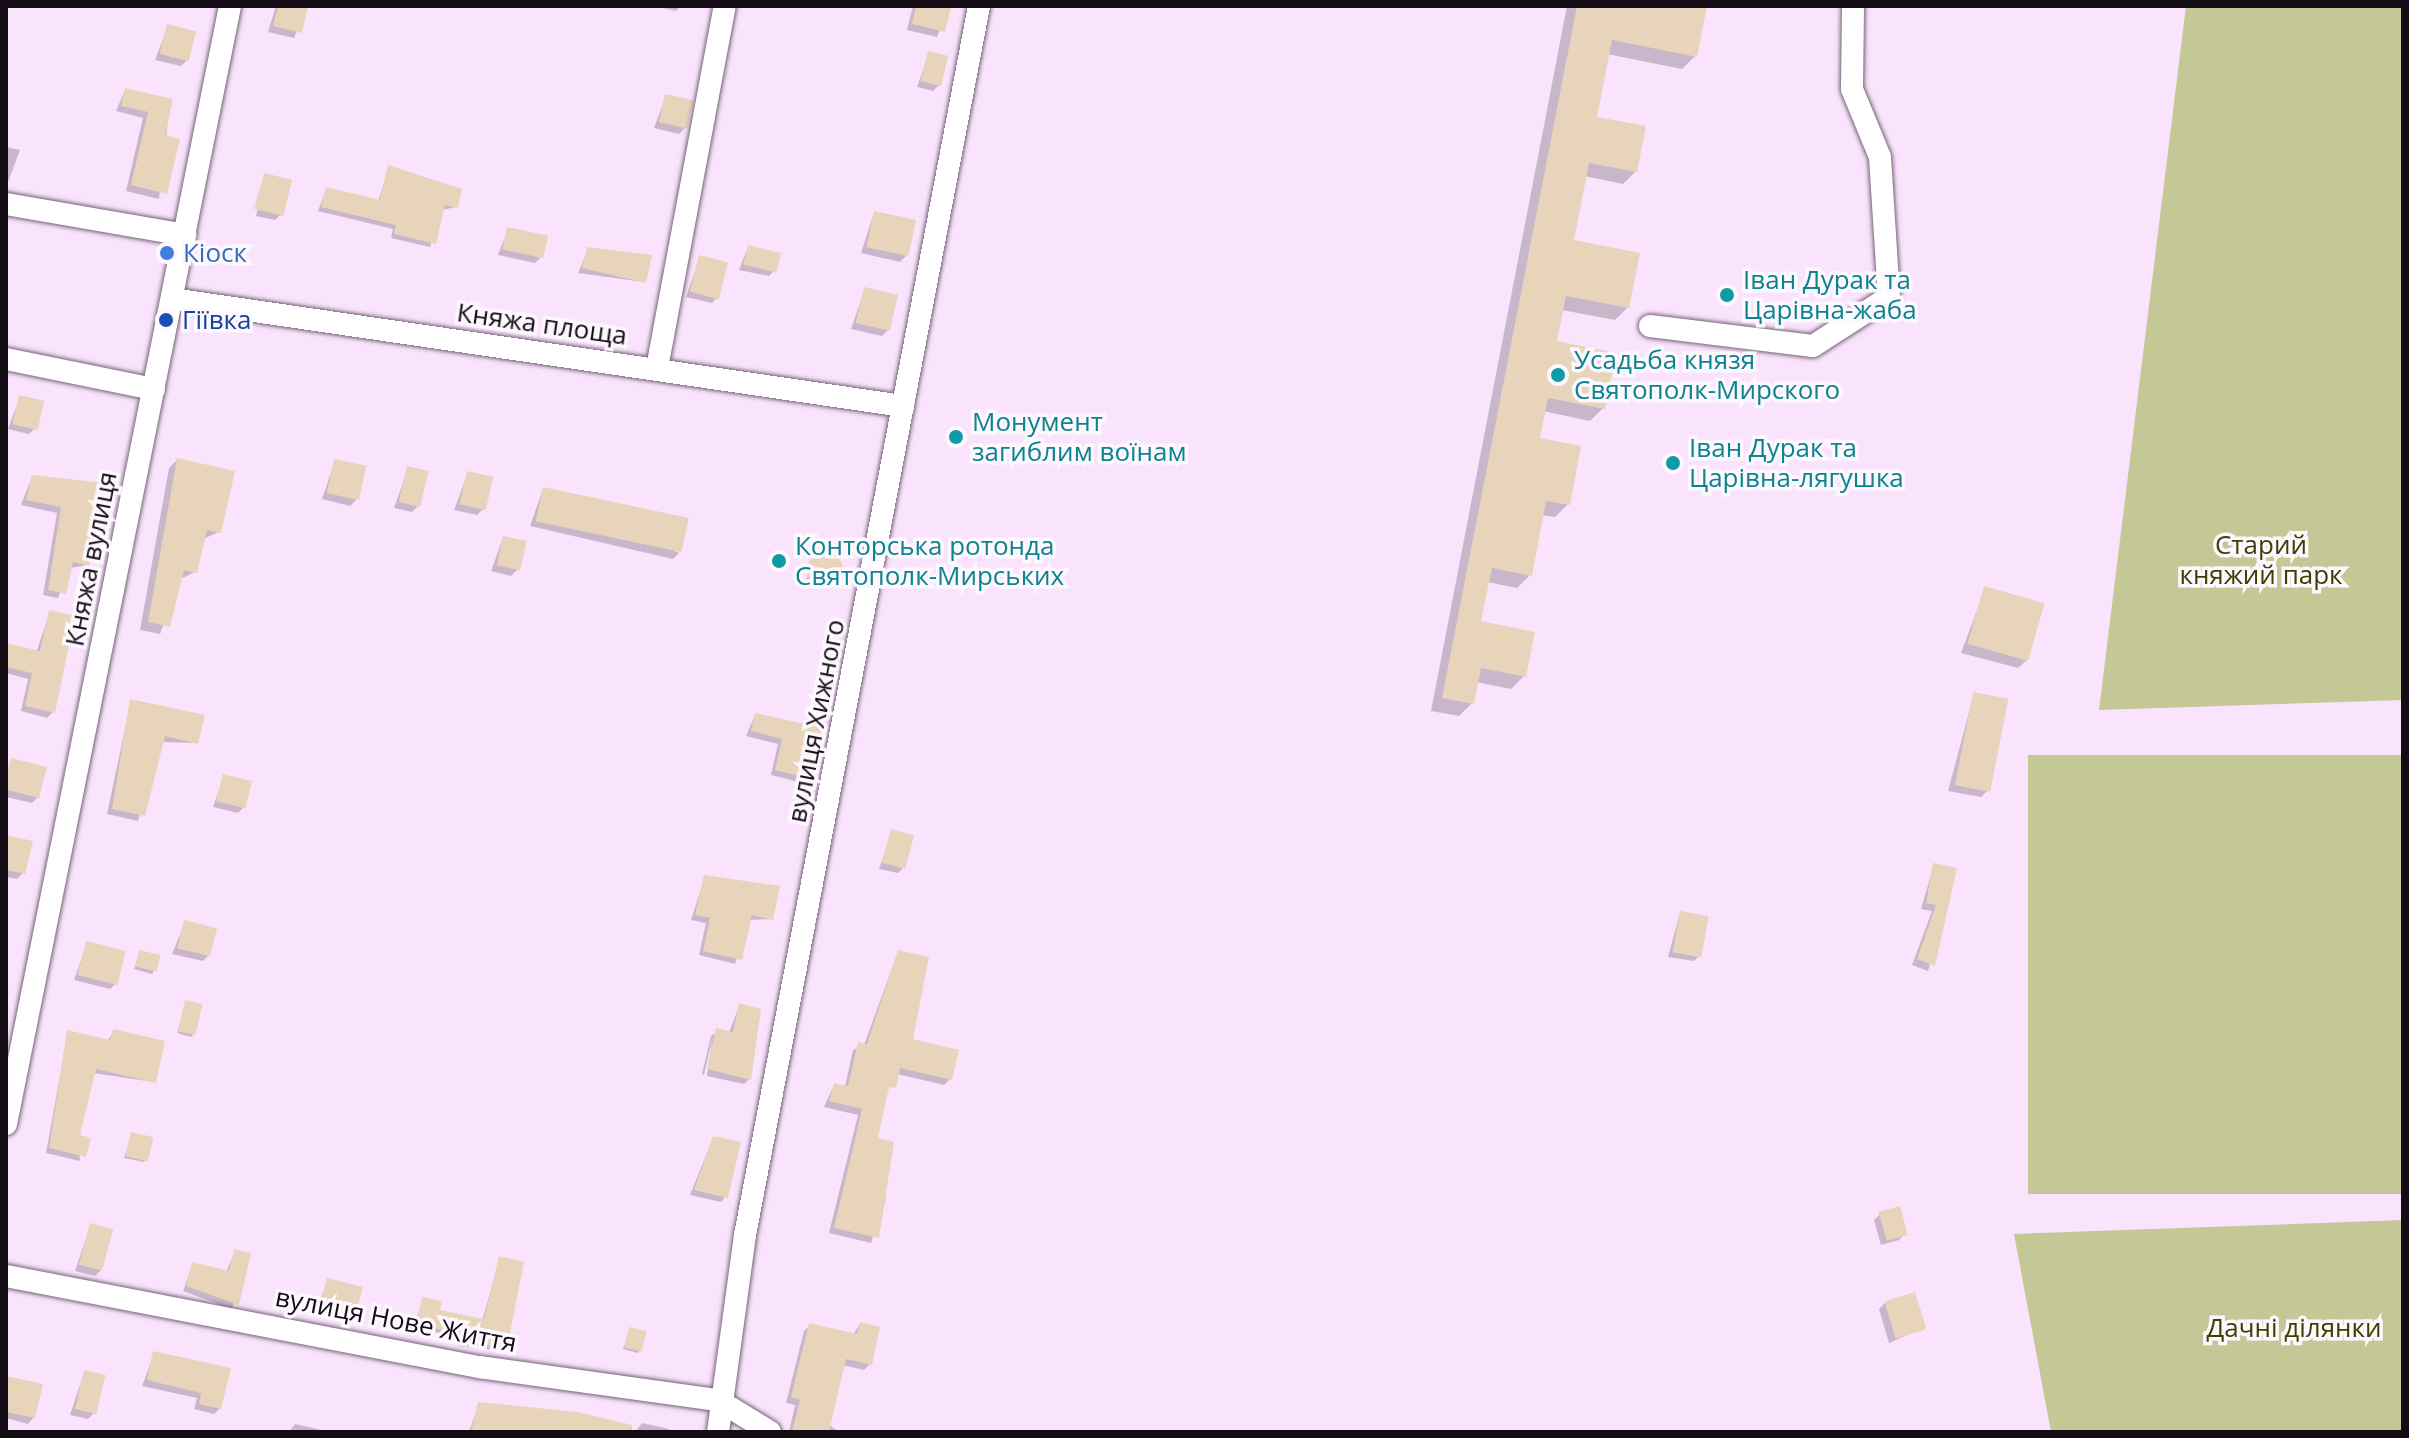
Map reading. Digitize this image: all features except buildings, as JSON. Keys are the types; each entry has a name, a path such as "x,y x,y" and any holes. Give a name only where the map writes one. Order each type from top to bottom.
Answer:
{"street":[{"name":"Княжа вулиця","path":"6,1124 230,6"},
{"path":"657,368 725,6"},
{"name":"вулиця Хижного","path":"718,1432 718,1400 979,6"},
{"path":"1650,326 1813,346 1889,297 1880,157 1852,89 1853,6"},
{"path":"6,204 185,235"},
{"name":"Княжа площа","path":"172,299 903,406"},
{"path":"6,359 154,389"},
{"name":"вулиця Нове Життя","path":"6,1276 479,1367 718,1400 770,1432"}],"green space":[{"name":"Старий княжий парк","path":"2186,6 2403,6 2403,700 2099,710"},
{"path":"2028,755 2403,755 2403,1194 2028,1194"},
{"name":"Дачні ділянки","path":"2403,1220 2403,1432 2051,1432 2014,1234"}],"place":[{"name":"Кіоск","path":"167,253"},
{"name":"Іван Дурак та Царівна-жаба","path":"1727,295"},
{"name":"Гіївка","path":"166,320"},
{"name":"Усадьба князя Святополк-Мирского","path":"1558,375"},
{"name":"Монумент загиблим воїнам","path":"956,437"},
{"name":"Іван Дурак та Царівна-лягушка","path":"1673,463"},
{"name":"Конторська ротонда Святополк-Мирських","path":"779,561"}]}
